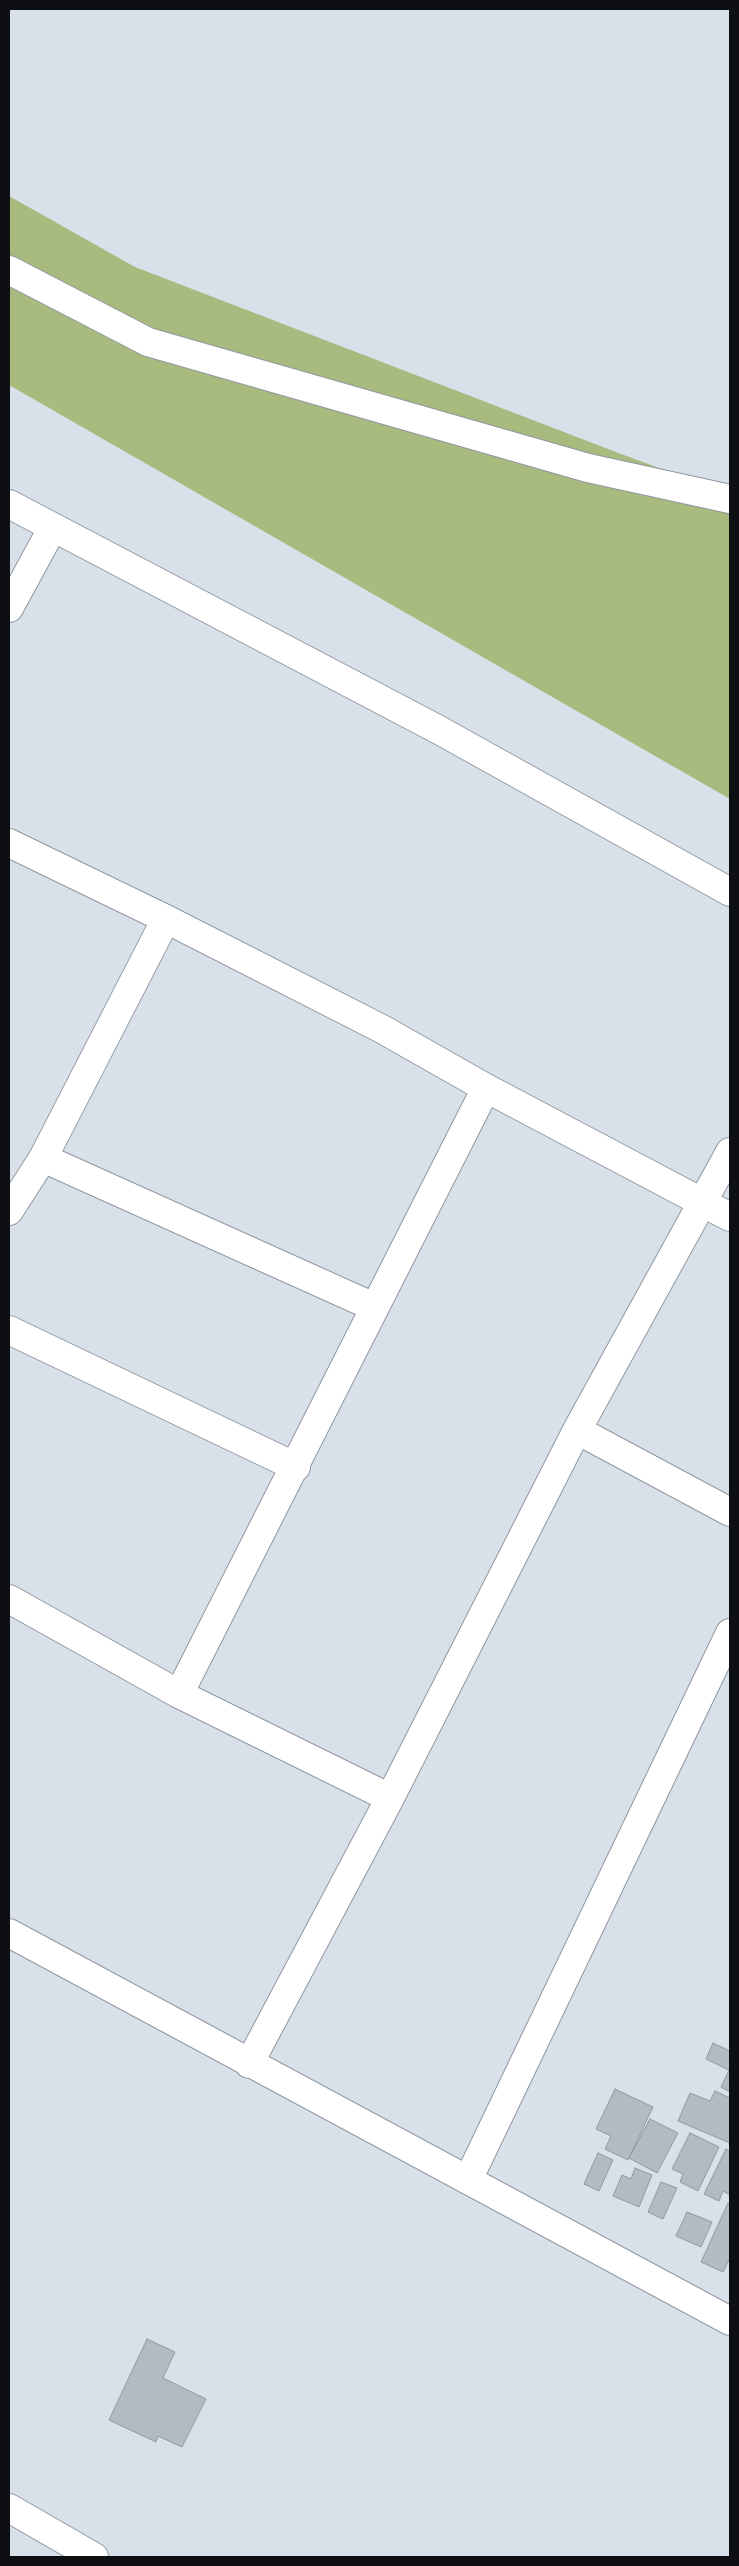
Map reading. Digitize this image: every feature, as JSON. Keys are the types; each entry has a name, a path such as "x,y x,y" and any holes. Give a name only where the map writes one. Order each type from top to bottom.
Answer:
{"street":[{"path":"9,270 148,342 588,468 730,499"},
{"path":"9,504 430,726 730,892"},
{"path":"9,608 53,527"},
{"path":"9,843 166,919 382,1029 486,1088 730,1217"},
{"path":"9,1211 43,1158 166,919"},
{"path":"179,1694 296,1467 374,1307 486,1088"},
{"path":"250,2064 390,1798 577,1430 730,1152"},
{"path":"43,1158 374,1307"},
{"path":"9,1330 296,1467"},
{"path":"577,1430 730,1512"},
{"path":"9,1599 179,1694 390,1798"},
{"path":"468,2180 730,1633"},
{"path":"9,1934 730,2320"},
{"path":"9,2508 94,2557"}],"green space":[{"path":"9,196 135,267 730,494 730,799 9,385"}],"building":[{"path":"713,2043 730,2051 730,2092 721,2087 729,2070 706,2059"},
{"path":"615,2089 653,2107 628,2160 605,2149 611,2136 596,2129"},
{"path":"715,2091 730,2098 730,2143 678,2121 690,2093 710,2101"},
{"path":"650,2119 678,2133 657,2173 629,2158"},
{"path":"690,2133 719,2147 698,2191 680,2182 683,2174 672,2169"},
{"path":"726,2149 730,2152 730,2195 723,2191 719,2201 704,2194"},
{"path":"598,2153 613,2160 599,2191 584,2184"},
{"path":"635,2168 652,2175 639,2207 613,2196 622,2175 631,2179"},
{"path":"661,2182 677,2188 663,2219 648,2212"},
{"path":"728,2203 730,2204 730,2258 723,2272 701,2262"},
{"path":"687,2212 712,2222 701,2247 676,2236"},
{"path":"147,2339 175,2352 163,2378 206,2399 182,2447 158,2436 156,2442 109,2420"}]}
